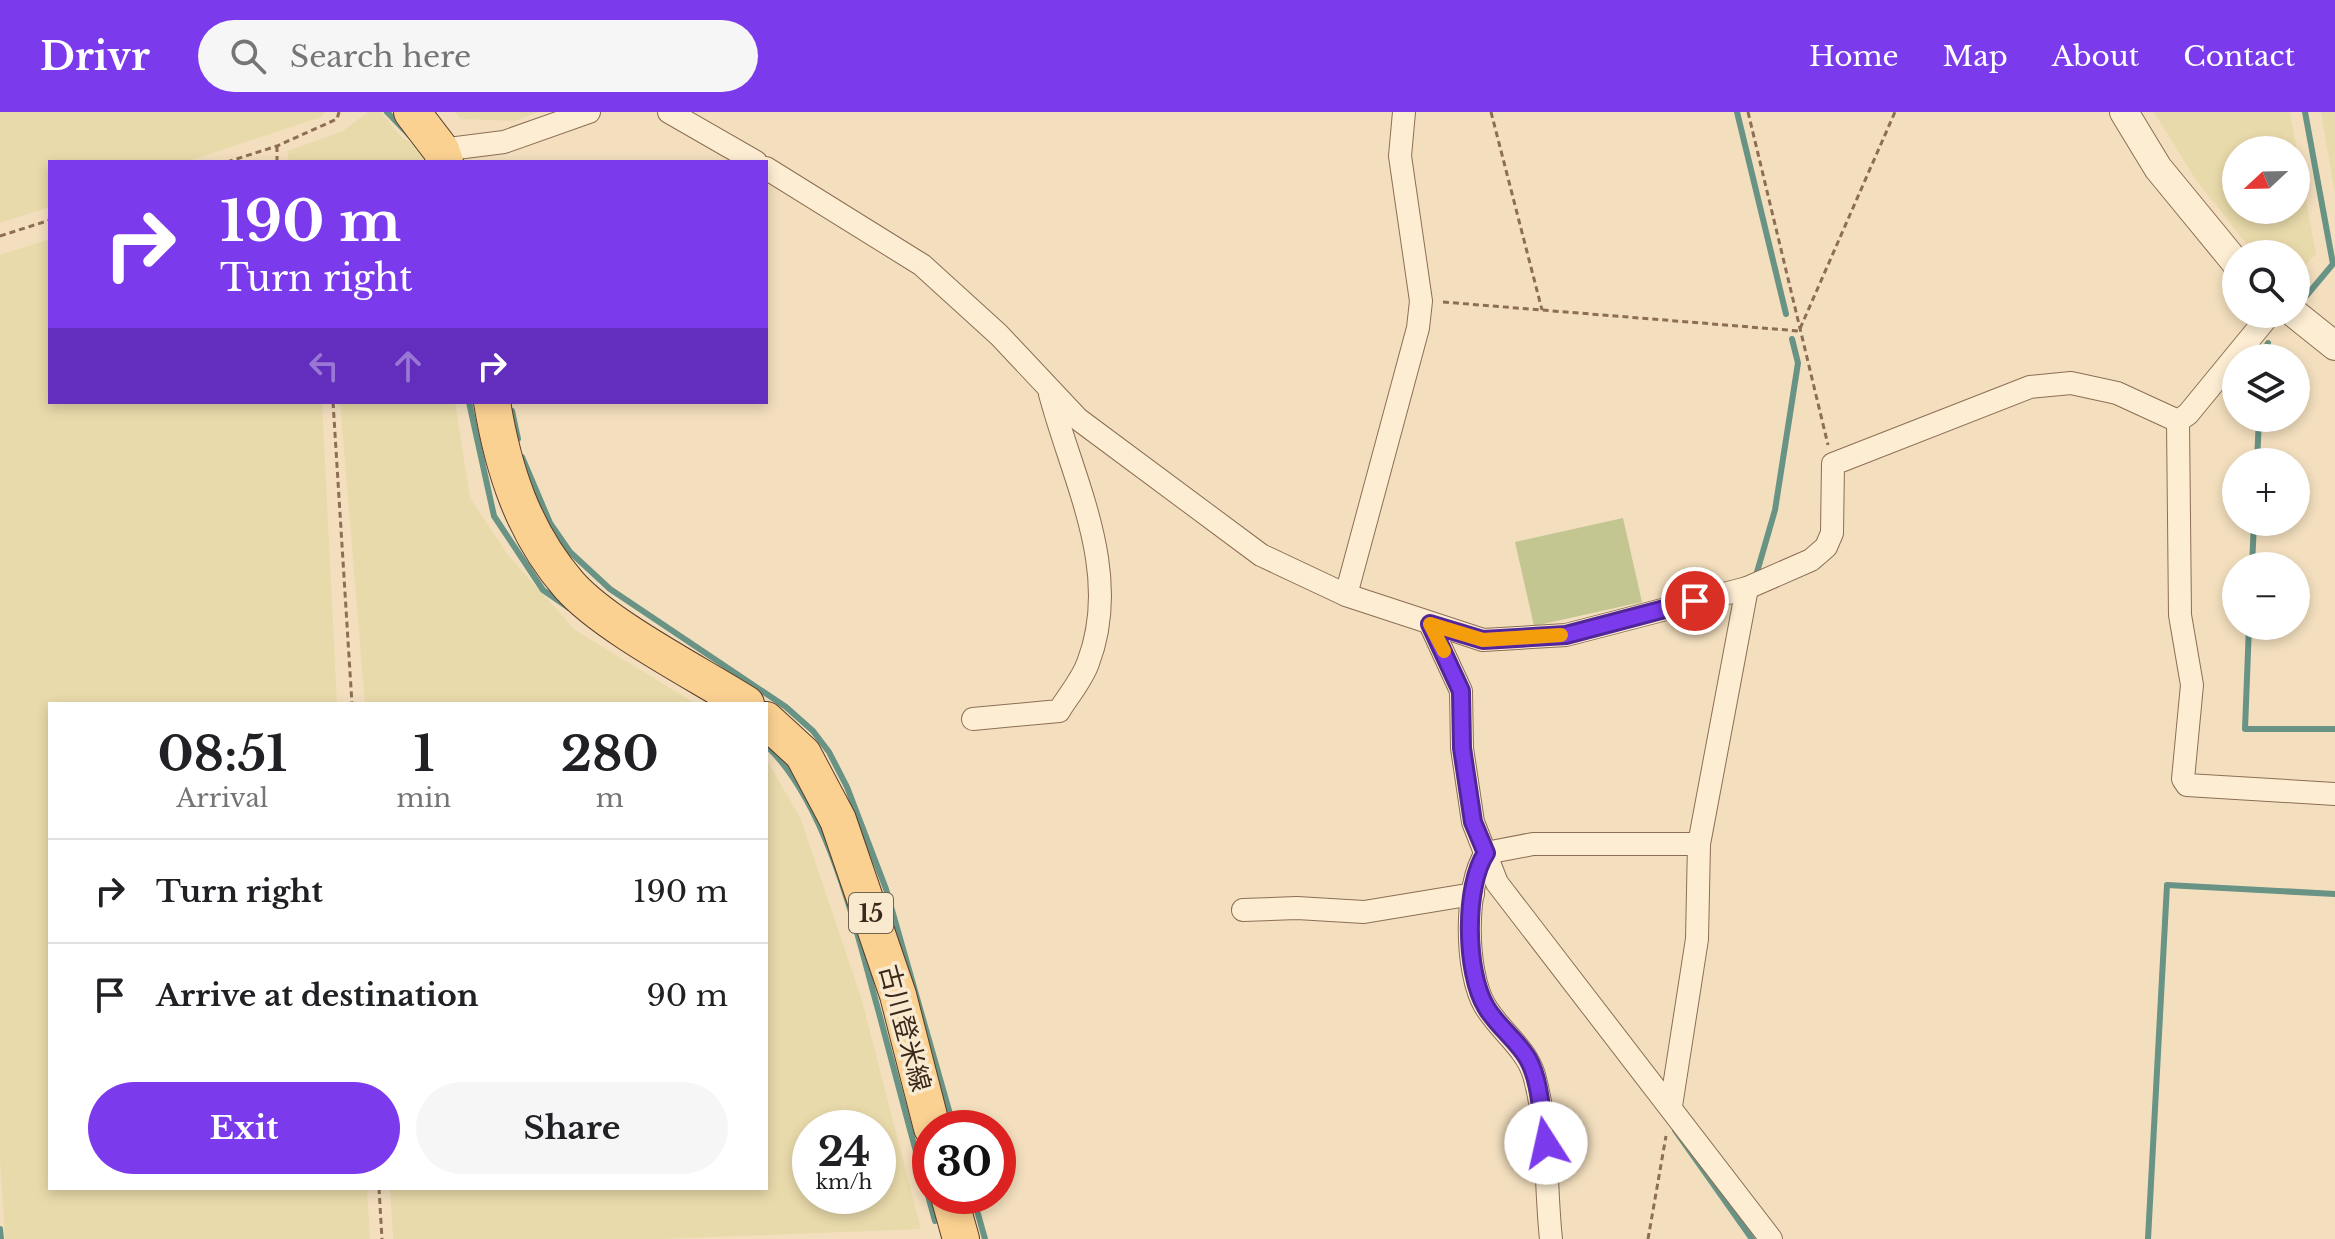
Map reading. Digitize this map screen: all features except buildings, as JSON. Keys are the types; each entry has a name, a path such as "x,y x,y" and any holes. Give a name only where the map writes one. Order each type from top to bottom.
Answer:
{"main road":[{"path":"412,112 443,156"},
{"path":"492,404 505,471 546,554 570,586 598,611 743,702"},
{"name":"古川登米線","path":"768,722 803,754 838,820 898,995 927,1110"},
{"path":"954,1214 961,1239"}],"street":[{"path":"443,156 504,142 589,112"},
{"path":"669,112 753,160"},
{"path":"1346,595 1418,328 1421,301 1400,156 1404,112"},
{"path":"2124,112 2158,168 2222,246"},
{"path":"768,169 922,265 999,335 1078,419 1261,555 1346,595 1483,640 1566,635 1754,586 1811,560 1826,547 1832,533 1833,464 2030,387 2071,383 2117,393 2178,421"},
{"path":"2310,326 2335,346"},
{"path":"2178,421 2188,414 2259,328"},
{"path":"973,719 1059,711 1088,665 1100,616 1097,544 1049,389"},
{"path":"2178,421 2180,615 2192,685 2183,779 2187,785 2335,794"},
{"path":"1671,1106 1697,939 1699,844 1754,586"},
{"path":"1430,624 1461,691 1462,748 1473,822 1497,883 1771,1239"},
{"path":"1551,1239 1546,1143 1534,1078 1528,1059 1484,1005 1474,975 1470,927 1475,869 1486,853 1533,844 1699,844"},
{"path":"1243,910 1297,908 1364,912 1473,894"}],"path":[{"path":"233,160 277,146 337,119 339,112"},
{"path":"1491,112 1542,310"},
{"path":"1748,112 1833,464"},
{"path":"1799,331 1895,112"},
{"path":"277,146 277,160"},
{"path":"0,236 48,221"},
{"path":"1421,301 1799,331"},
{"path":"333,404 352,702"},
{"path":"1648,1239 1671,1106"},
{"path":"379,1190 382,1239"}],"shaded area":[{"path":"0,112 325,112 321,117 191,160 48,160 48,208 0,223"},
{"path":"368,112 381,112 402,138 426,150 430,160 289,160 287,151 343,131"},
{"path":"455,112 538,112 515,121 461,119"},
{"path":"2154,112 2290,112 2294,136 2222,136 2222,213 2196,180"},
{"path":"2321,112 2335,112 2335,194"},
{"path":"2310,221 2316,254 2310,260 2310,240 2244,240 2231,224 2310,224"},
{"path":"48,240 48,404 322,404 337,702 48,702 48,1190 367,1190 370,1239 5,1239 0,1160 0,255"},
{"path":"340,404 455,404 470,498 508,555 575,630 693,702 365,702"},
{"path":"768,762 800,817 861,997 890,1110 792,1110 792,1214 896,1214 896,1132 912,1194 912,1214 917,1214 921,1229 664,1239 393,1239 390,1190 768,1190"}],"green space":[{"path":"1623,518 1642,602 1534,626 1515,542"}],"waterway":[{"path":"387,112 414,140"},
{"path":"1737,112 1786,314"},
{"path":"2305,112 2333,264 2310,291"},
{"path":"1755,579 1775,510 1798,363 1792,339"},
{"path":"469,404 494,516 543,590 569,608"},
{"path":"512,411 518,439"},
{"path":"2258,432 2258,448"},
{"path":"522,457 550,523 570,552 610,589 786,707 813,731 829,752 847,787 886,889 949,1110"},
{"path":"2253,536 2253,552"},
{"path":"2248,640 2245,729 2335,729"},
{"path":"768,747 788,770 807,801 838,871 935,1221"},
{"path":"2148,1239 2167,885 2335,894"},
{"path":"1675,1130 1752,1239"},
{"path":"978,1214 985,1239"},
{"path":"0,1229 1,1239"}],"slow traffic":[{"path":"1444,651 1430,624 1483,640 1561,635"}],"route":[{"path":"1546,1143 1528,1059 1484,1005 1474,975 1470,927 1475,869 1486,853 1473,822 1462,748 1461,691 1430,624 1483,640 1566,635 1695,601"}]}
